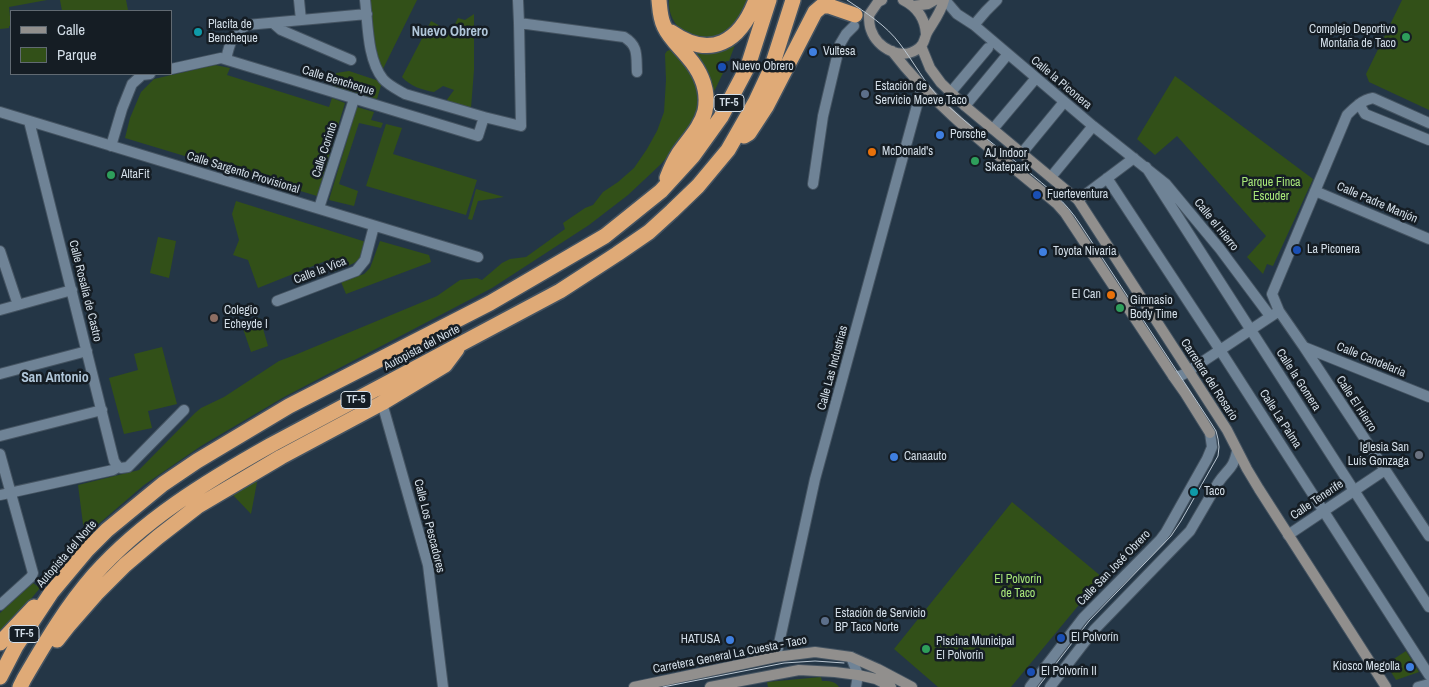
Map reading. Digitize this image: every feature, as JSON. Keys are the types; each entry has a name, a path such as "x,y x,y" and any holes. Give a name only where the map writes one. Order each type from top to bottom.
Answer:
{"highway":[{"path":"660,0 660,15 665,28 700,74 705,90 705,110 700,125 677,156 661,190"},
{"path":"665,28 680,39 698,46 711,46 722,43 745,24 756,0"},
{"name":"Autopista del Norte","path":"0,677 16,646 51,593 87,550 163,484 196,461 289,406 490,303 605,236 661,190 693,156 721,117 748,66 769,0"},
{"name":"Autopista del Norte","path":"22,683 61,618 94,575 138,532 162,513 230,468 271,445 560,291 649,232 698,186 728,150 756,101 771,69 793,0"},
{"path":"728,150 749,133 766,107 814,12 822,6 829,6 855,20"},
{"path":"22,683 44,661 68,626 96,594 158,536 220,492 382,403 445,365 460,345"},
{"path":"0,643 29,611 51,593"}],"main road":[{"path":"834,0 855,20 870,26"},
{"path":"903,0 913,6 923,19 926,34"},
{"path":"878,1 869,14 870,26 875,38 892,52 938,104 1057,204 1065,213 1210,432"},
{"path":"913,6 940,1"},
{"path":"892,52 907,54 921,46 940,1"},
{"name":"Carretera del Rosario","path":"921,46 930,68 965,106 1078,200 1227,430 1258,489 1386,687"},
{"name":"Carretera General La Cuesta - Taco","path":"634,687 776,657 815,652 851,657 912,687"},
{"path":"710,687 799,670 858,675 876,679 891,687"},
{"path":"858,675 872,673 902,687"}],"street":[{"path":"299,0 301,20"},
{"path":"365,0 372,59 383,79 394,88 405,94 521,126 518,0"},
{"path":"974,25 997,0"},
{"name":"Calle la Piconera","path":"940,1 974,25 1064,102 1134,158"},
{"path":"226,59 232,39 238,30 251,24 367,14"},
{"path":"813,184 823,116 840,44 855,20"},
{"path":"273,23 281,30 351,60"},
{"path":"519,23 624,37 631,41 636,49 637,72"},
{"path":"951,92 988,48"},
{"path":"965,106 1008,54"},
{"name":"Calle Bencheque","path":"172,69 221,58 226,59 478,136 484,117"},
{"path":"111,146 132,84 146,75"},
{"path":"993,128 1036,78"},
{"name":"Calle Las Industrias","path":"776,657 815,479 922,87"},
{"path":"1173,376 1180,376 1189,371 1274,313 1272,294 1347,115 1366,99 1373,98 1429,123"},
{"name":"Calle Corinto","path":"319,208 354,99"},
{"path":"1022,152 1064,102"},
{"path":"1359,104 1365,114 1429,140"},
{"name":"Calle Sargento Provisional","path":"0,112 478,257"},
{"name":"Calle Rosalía de Castro","path":"29,121 114,461 118,467"},
{"path":"1051,177 1093,126"},
{"path":"1078,200 1134,158"},
{"name":"Calle el Hierro","path":"1134,158 1166,184 1252,291 1274,313"},
{"name":"Calle la Gomera","path":"1146,168 1429,607"},
{"name":"Calle La Palma","path":"1107,178 1429,675"},
{"name":"Calle Padre Manjón","path":"1315,191 1429,239"},
{"path":"1181,223 1189,217 1195,219"},
{"name":"Calle la Vica","path":"277,301 356,271 365,260 374,226"},
{"path":"0,251 18,305"},
{"path":"0,310 72,290"},
{"path":"1252,291 1272,294"},
{"name":"Calle El Hierro","path":"1274,313 1304,347 1429,536"},
{"name":"Calle Candelaria","path":"1304,347 1429,397"},
{"path":"0,374 87,351"},
{"name":"Calle Los Pescadores","path":"382,403 428,565 442,687"},
{"path":"0,436 102,410"},
{"path":"0,495 131,465 184,410"},
{"name":"Calle San José Obrero","path":"1030,687 1083,618 1166,532 1208,459 1212,447 1210,432"},
{"path":"1050,687 1094,630 1190,532 1218,483 1230,470 1237,451"},
{"path":"0,454 33,569 31,577 0,605"},
{"name":"Calle Tenerife","path":"1288,535 1385,470"},
{"path":"851,657 858,675 856,687"},
{"path":"1418,687 1429,684"}],"green space":[{"path":"0,0 47,0 9,7 10,26 9,28 0,29"},
{"path":"60,0 126,0 128,10 62,10"},
{"path":"369,0 417,0 382,71 376,54"},
{"path":"669,0 747,0 733,26 721,36 708,40 688,34 678,27 671,14"},
{"name":"Complejo Deportivo Montaña de Taco","path":"1402,0 1429,0 1429,110 1369,82 1366,74"},
{"path":"474,14 474,70 471,108 446,101 454,90 443,86 434,92 425,90 412,85 402,77 431,21 451,32 458,18 465,20"},
{"path":"736,42 729,61 726,61 721,72 723,73 710,100 691,50"},
{"path":"670,50 691,71 697,88 699,103 697,114 678,144 661,164 628,195 589,225 492,288 284,397 201,446 144,485 88,533 83,524 78,485 139,470 201,408 224,397 279,361 437,296 460,280 477,278 482,280 502,263 510,259 526,257 565,229 563,223 585,208 593,205 603,192 634,168 647,149 657,131 664,112 665,54"},
{"path":"215,65 230,68 227,75 329,107 332,98 345,103 317,196 125,138 130,118 141,92 154,79"},
{"path":"349,71 382,82 377,99 333,86 336,73"},
{"name":"Parque Finca Escuder","path":"1175,76 1313,179 1273,266 1267,264 1263,274 1247,257 1266,236 1177,136 1155,155 1137,139"},
{"path":"357,107 374,112 371,120 383,123 381,128 359,123 339,184 358,191 354,206 329,200"},
{"path":"386,124 402,128 393,154 477,180 466,215 366,186"},
{"path":"476,189 504,197 478,201 472,220 468,219"},
{"path":"236,201 366,242 362,255 351,265 333,272 328,260 258,288 248,260 233,255 239,240 232,214"},
{"path":"158,237 176,241 169,278 150,273"},
{"path":"380,241 429,255 431,262 346,294 341,282 364,274 370,268"},
{"path":"260,318 268,346 251,352 241,323"},
{"path":"162,347 177,404 148,411 152,428 124,434 109,378 138,370 134,354"},
{"path":"258,477 251,514 231,493"},
{"name":"El Polvorín de Taco","path":"1012,502 1102,577 1011,687 938,687 894,649"},
{"path":"33,583 40,588 0,636 0,613"},
{"path":"1406,651 1419,672 1396,680 1386,664"},
{"path":"821,677 822,681 834,682 839,687 768,687 767,682"}],"tram line":[{"path":"847,0 875,20 894,37 929,86 951,109 1056,195 1069,209 1216,431 1219,447 1218,456 1171,536 1089,621 1038,687"},
{"path":"663,687 784,663 815,661 844,663"}],"place":[{"name":"Placita de Bencheque","path":"198,32"},
{"name":"Complejo Deportivo Montaña de Taco","path":"1406,37"},
{"name":"Vultesa","path":"813,52"},
{"name":"Nuevo Obrero","path":"722,67"},
{"name":"Estación de Servicio Moeve Taco","path":"865,94"},
{"name":"Porsche","path":"940,135"},
{"name":"McDonald's","path":"872,152"},
{"name":"AJ Indoor Skatepark","path":"975,161"},
{"name":"AltaFit","path":"111,175"},
{"name":"Fuerteventura","path":"1037,195"},
{"name":"La Piconera","path":"1297,250"},
{"name":"Toyota Nivaria","path":"1043,252"},
{"name":"El Can","path":"1111,295"},
{"name":"Gimnasio Body Time","path":"1120,308"},
{"name":"Colegio Echeyde I","path":"214,318"},
{"name":"Iglesia San Luís Gonzaga","path":"1419,455"},
{"name":"Canaauto","path":"894,457"},
{"name":"Taco","path":"1194,492"},
{"name":"Estación de Servicio BP Taco Norte","path":"825,621"},
{"name":"El Polvorín","path":"1061,638"},
{"name":"HATUSA","path":"730,640"},
{"name":"Piscina Municipal El Polvorín","path":"926,649"},
{"name":"Kiosco Megolla","path":"1410,667"},
{"name":"El Polvorín II","path":"1031,672"}],"district":[{"name":"Nuevo Obrero","path":"450,32"},
{"name":"San Antonio","path":"55,378"}]}
